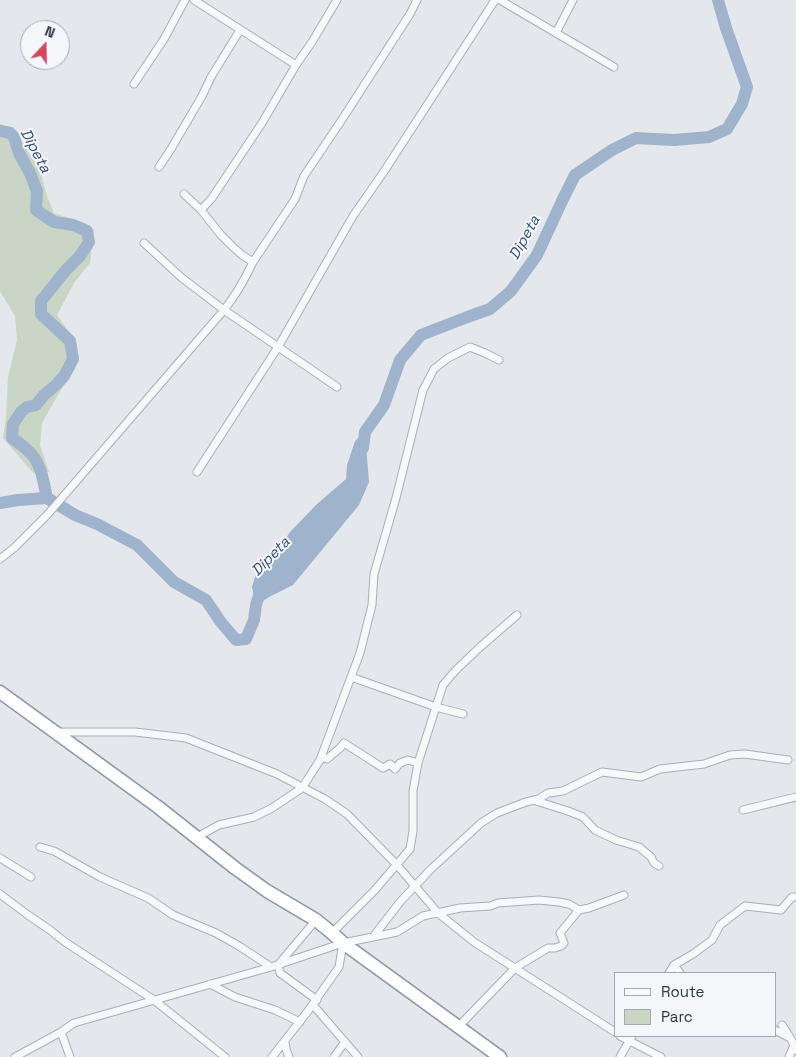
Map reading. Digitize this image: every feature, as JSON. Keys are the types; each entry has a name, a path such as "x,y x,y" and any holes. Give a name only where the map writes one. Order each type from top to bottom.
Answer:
{"highway":[{"path":"0,692 158,807 266,891 316,920 343,944 499,1057"}],"street":[{"path":"134,84 164,39 185,0"},
{"path":"194,0 296,65"},
{"path":"201,210 212,198 257,131 337,0"},
{"path":"0,559 14,548 48,514 236,295 253,262 295,199 304,176 410,14 417,0"},
{"path":"197,472 278,348 353,216 495,0"},
{"path":"500,0 614,67"},
{"path":"556,33 574,0"},
{"path":"159,167 240,30"},
{"path":"184,194 201,210 227,241 253,262"},
{"path":"144,243 182,278 224,310 337,387"},
{"path":"197,837 220,825 254,817 272,808 302,788 321,757 360,653 372,605 374,574 396,498 423,390 434,370 448,358 470,347 499,360"},
{"path":"332,933 374,891 410,849 413,791 418,763 443,685 473,654 516,615"},
{"path":"351,677 463,714"},
{"path":"54,732 135,732 186,738 277,774 325,799 347,814 397,865 438,914 474,942 614,1031"},
{"path":"321,757 326,759 344,743 383,768 390,764 395,769 400,763 408,760 418,763"},
{"path":"373,937 400,902 430,870 481,822 498,813 539,799 548,793 563,792 602,772 641,777 660,770 704,764 730,755 745,754 788,760"},
{"path":"743,810 796,797"},
{"path":"532,800 583,817 595,830 616,840 639,847 658,866"},
{"path":"40,847 54,851 100,877 148,898 174,915 216,933 274,966 315,1002 358,1057"},
{"path":"0,858 31,877"},
{"path":"0,894 65,942 154,1000 225,1057"},
{"path":"458,1027 515,968 548,948 561,946 564,943 560,933 579,910 624,895"},
{"path":"670,972 674,964 693,954 712,940 720,925 745,906 781,910 792,897 796,897"},
{"path":"14,1057 74,1023 274,966 343,944 397,932 423,916 460,908 538,900 569,904 579,910"},
{"path":"274,966 316,920"},
{"path":"272,1057 315,1002 339,967 343,944"},
{"path":"674,964 679,972"},
{"path":"210,984 235,997 275,1010 300,1022"},
{"path":"782,1025 794,1044"},
{"path":"776,1031 794,1044"},
{"path":"61,1032 70,1057"},
{"path":"620,1057 630,1038 661,1057"},
{"path":"285,1042 289,1057"},
{"path":"334,1057 345,1042"},
{"path":"789,1057 794,1044"}],"green space":[{"path":"0,124 13,128 40,170 54,213 85,223 94,230 90,263 74,283 57,315 72,336 79,358 42,423 40,445 49,472 33,473 3,438 8,377 17,340 15,316 0,291"}],"water":[{"path":"365,432 369,482 359,505 293,585 256,605 252,587 256,574 269,564 290,532 317,504 346,479 347,465 355,441"}],"waterway":[{"name":"Dipeta","path":"363,448 365,432 384,405 400,360 421,335 490,309 511,291 537,255 575,175 612,150 636,138 674,140 709,137 727,129 742,104 747,87 718,0"},
{"name":"Dipeta","path":"0,131 10,133 14,137 19,153 37,191 36,210 54,222 73,225 87,231 89,242 80,256 41,301 41,314 70,341 73,359 64,376 56,385 36,405 27,407 21,412 13,424 12,438 29,451 39,466 47,498 75,515 137,545 174,582 206,600 236,640 246,639 254,620 261,589"},
{"path":"0,503 47,498"}]}
